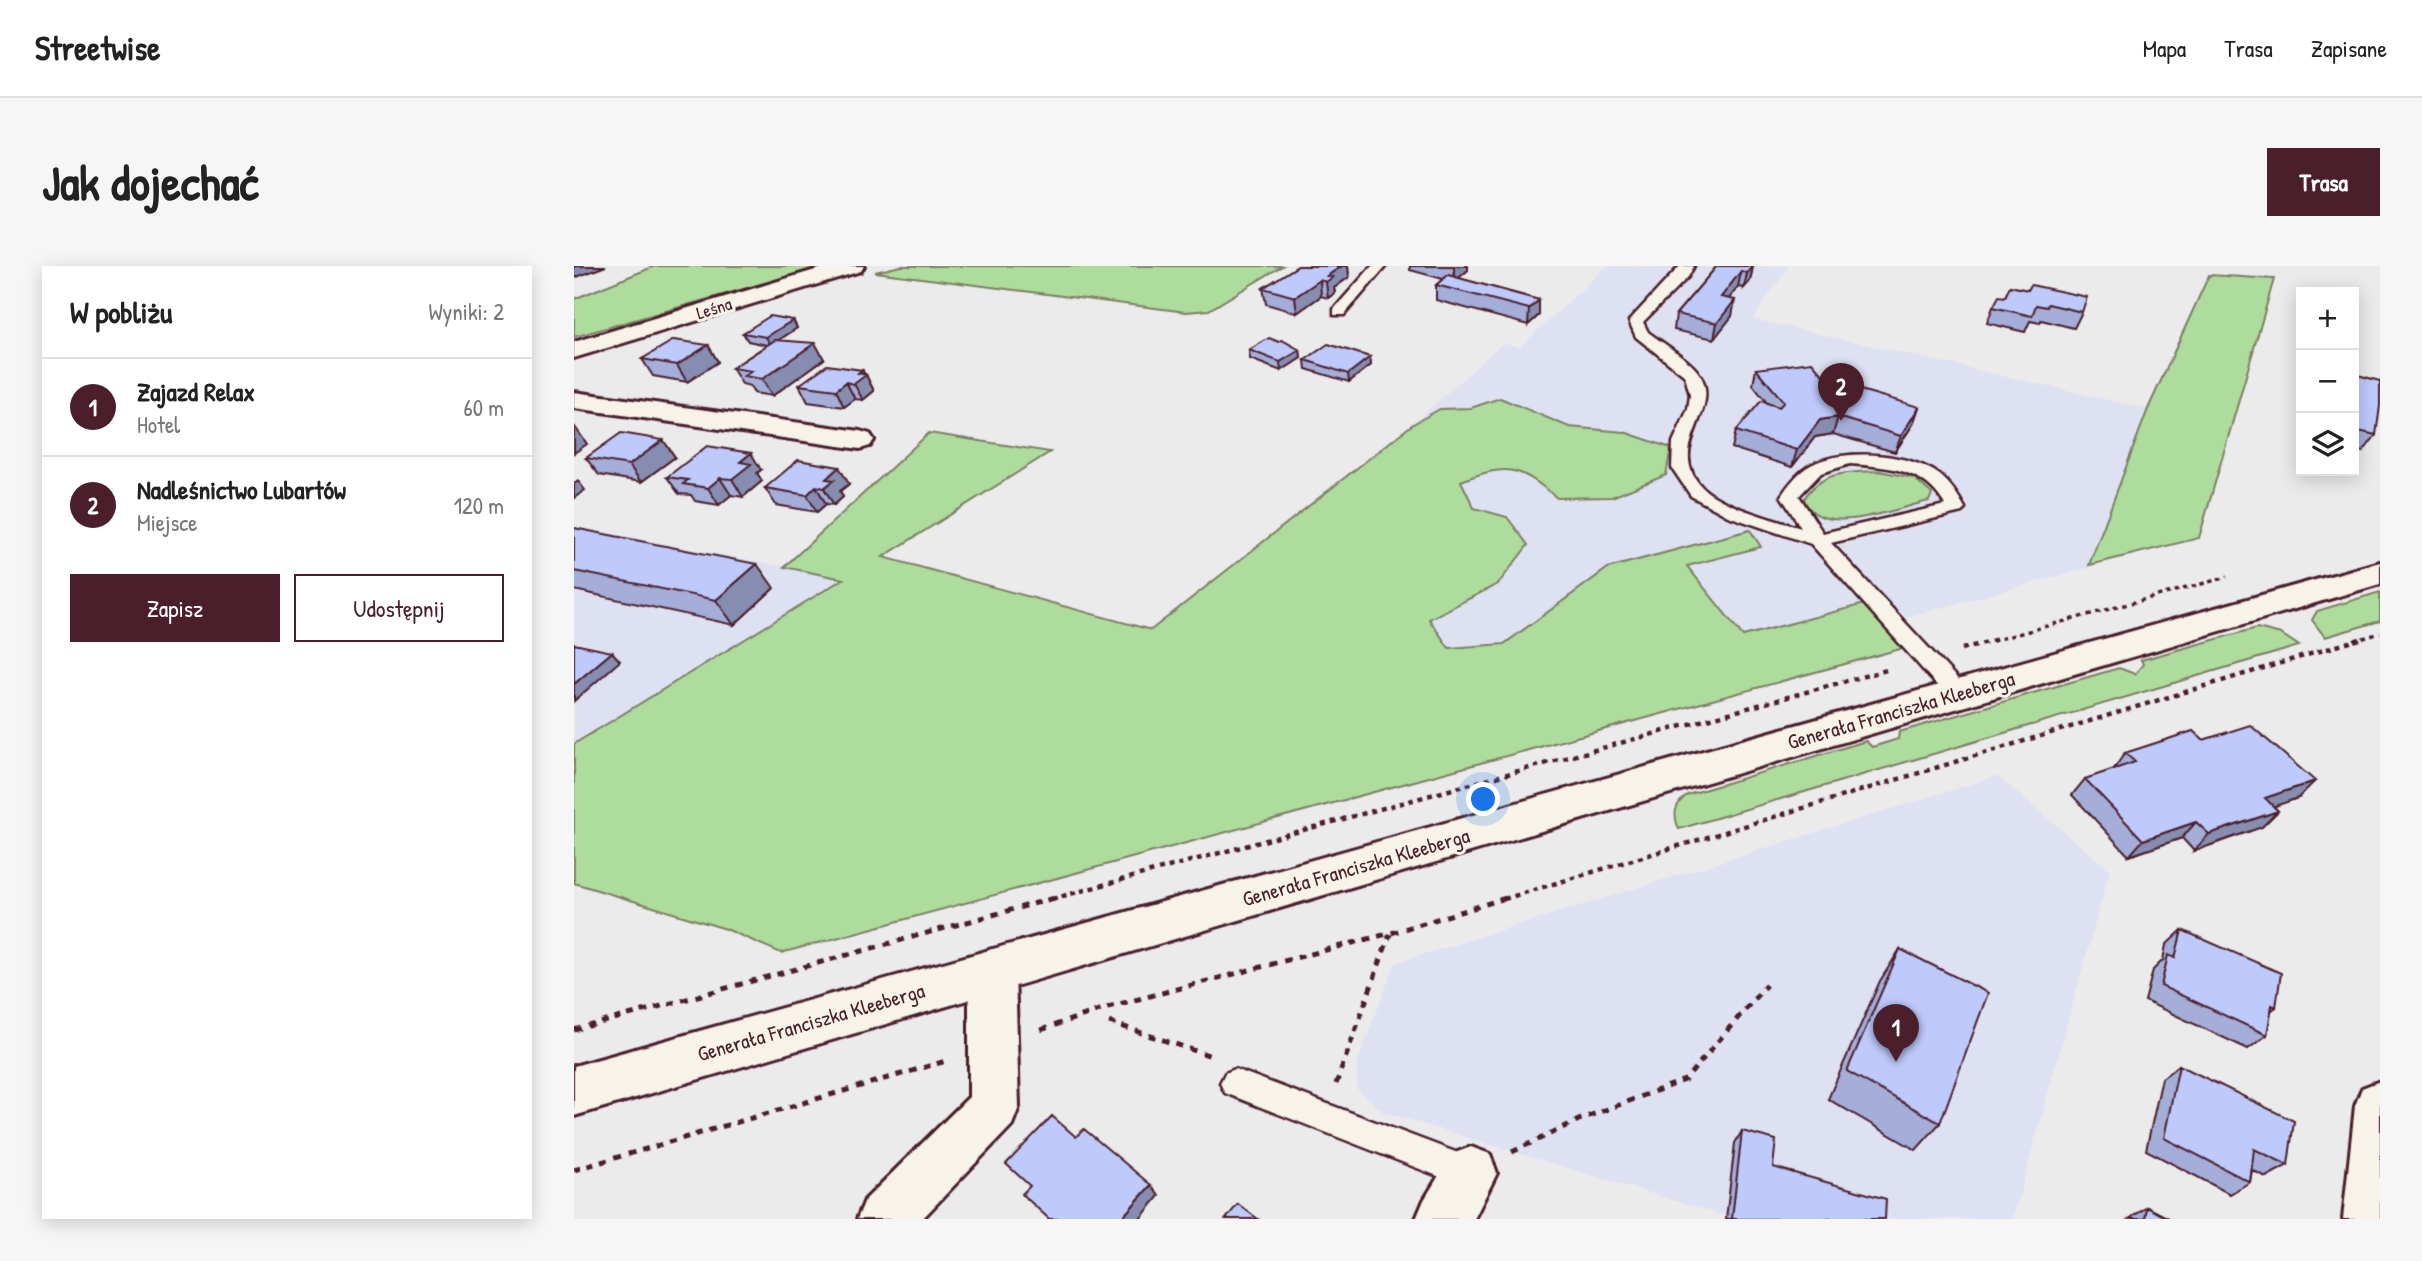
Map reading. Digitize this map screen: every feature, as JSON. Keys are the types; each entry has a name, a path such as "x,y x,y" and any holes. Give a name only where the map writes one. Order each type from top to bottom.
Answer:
{"main road":[{"name":"Leśna","path":"574,351 853,266"},
{"path":"574,400 860,440"},
{"name":"Generała Franciszka Kleeberga","path":"574,1091 2380,573"},
{"path":"884,1219 995,1107 992,970"},
{"path":"2370,1219 2380,1106"},
{"path":"1443,1219 1471,1173"}],"lane":[{"path":"1339,312 1378,266"},
{"path":"1687,266 1683,274 1636,321 1641,334 1692,374 1698,395 1696,409 1681,442 1681,468 1697,492 1734,512 1818,540 1956,508 1948,491 1921,469 1850,459 1819,465 1802,478 1790,496 1818,540 1958,694"},
{"path":"1235,1083 1471,1173"}],"path":[{"path":"574,1030 2233,575"},
{"path":"574,1170 993,1047 1108,1007 1391,933 2380,633"},
{"path":"1324,1117 1391,933"},
{"path":"1471,1173 1581,1119 1685,1080 1766,985"},
{"path":"1109,1023 1211,1056 1235,1083"}],"shaded area":[{"path":"1607,266 1789,266 1753,319 2148,409 2209,275 2274,279 2199,538 1892,621 1366,754 1412,424 1503,343 1520,347"},
{"path":"574,526 844,578 574,744"},
{"path":"1997,776 2110,870 2013,1219 1735,1219 1383,1112 1357,1089 1357,1063 1395,963"}],"green space":[{"path":"655,266 824,266 574,337 574,299"},
{"path":"901,266 1282,266 1209,310 1186,312 875,272"},
{"path":"2209,275 2274,279 2199,538 2089,565 2148,409"},
{"path":"1500,398 1569,427 1624,432 1671,448 1666,475 1612,497 1557,498 1533,479 1512,471 1490,472 1461,481 1474,508 1507,517 1528,545 1498,584 1429,619 1449,648 1504,644 1608,568 1750,530 1761,547 1687,566 1743,636 1864,604 1904,648 781,953 726,929 574,883 574,744 843,579 784,567 929,433 1050,452 883,557 1151,630 1413,424 1440,409 1471,408"},
{"path":"1879,471 1914,478 1932,494 1929,501 1860,518 1841,519 1825,518 1812,511 1804,499 1827,478 1847,473"},
{"path":"2380,592 2380,621 2325,637 2312,620 2317,611"},
{"path":"2257,628 2281,634 2299,646 1679,829 1677,824 1677,806 1687,795 1866,741 1872,747 1898,739 1899,732 2119,668 2135,674 2143,664 2141,660"}],"building":[{"path":"1298,266 1342,266 1327,276 1333,277 1326,282 1320,280 1295,297 1263,288"},
{"path":"1717,266 1752,266 1747,273 1741,271 1721,297 1735,300 1717,323 1676,314"},
{"path":"1448,275 1539,300 1529,309 1436,285"},
{"path":"2031,285 2087,297 2082,312 2048,304 2047,307 2036,305 2032,316 1993,307 1999,296 2005,297 2010,286 2028,290"},
{"path":"770,316 793,320 766,337 743,333"},
{"path":"1269,338 1279,342 1282,340 1300,350 1280,362 1249,350"},
{"path":"674,340 708,345 677,365 642,359"},
{"path":"775,340 815,343 762,379 744,376 752,371 732,368"},
{"path":"1328,344 1370,357 1348,374 1305,360"},
{"path":"1812,362 1841,396 1850,398 1857,389 1919,407 1901,436 1838,417 1820,420 1797,450 1736,431 1761,401 1779,407 1784,402 1756,369"},
{"path":"827,365 862,370 858,373 866,375 854,384 846,382 836,390 799,385"},
{"path":"2359,375 2380,381 2376,435 2359,431"},
{"path":"621,433 663,440 629,465 586,458"},
{"path":"707,446 751,453 740,462 751,464 732,479 720,478 708,488 683,484 688,480 667,477"},
{"path":"798,460 839,467 826,479 834,480 824,488 816,486 807,495 765,488"},
{"path":"574,528 757,564 716,600 574,571"},
{"path":"574,644 612,652 574,684"},
{"path":"2250,725 2315,781 2265,798 2278,811 2209,834 2196,822 2143,840 2085,779 2135,762 2125,753 2193,731 2203,740"},
{"path":"2182,930 2281,973 2276,1007 2272,1005 2267,1035 2161,986 2168,955 2175,958"},
{"path":"1900,949 1988,993 1940,1123 1847,1071"},
{"path":"2179,1065 2294,1121 2288,1165 2254,1149 2250,1182 2164,1138"},
{"path":"1052,1116 1076,1137 1084,1129 1151,1185 1121,1219 1049,1219 1022,1194 1030,1186 1006,1164"},
{"path":"1742,1131 1776,1140 1773,1167 1886,1199 1885,1219 1732,1219"},
{"path":"1238,1204 1258,1219 1226,1219"},
{"path":"2147,1207 2170,1219 2145,1219"}],"place":[{"name":"Nadleśnictwo Lubartów","path":"1841,421"},
{"name":"Zajazd Relax","path":"1896,1062"}]}
